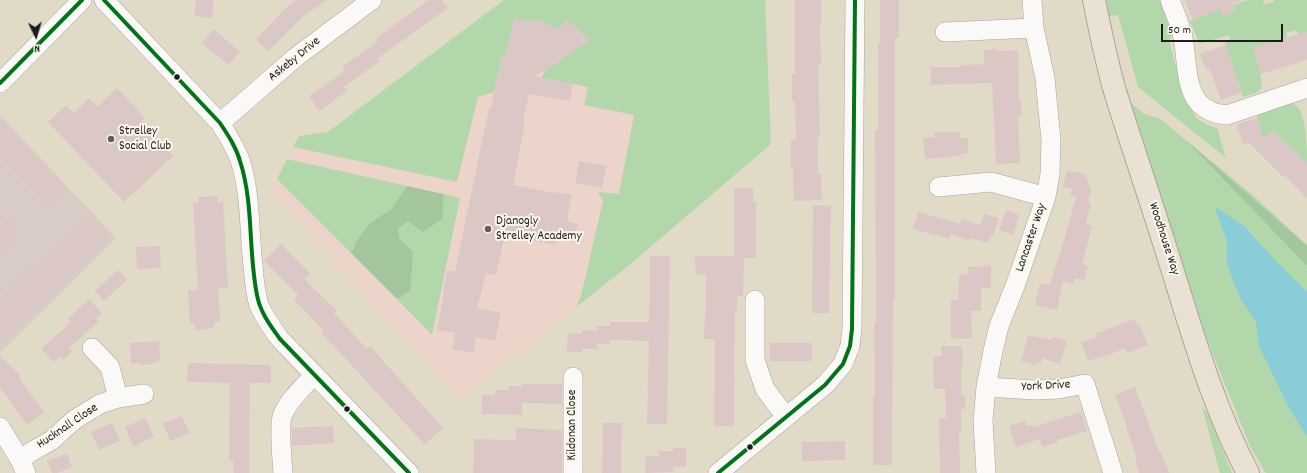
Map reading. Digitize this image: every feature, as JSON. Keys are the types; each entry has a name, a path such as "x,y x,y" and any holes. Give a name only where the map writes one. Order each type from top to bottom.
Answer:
{"main road":[{"name":"Woodhouse Way","path":"1094,0 1114,87 1196,347 1234,447 1248,473"}],"street":[{"path":"0,83 82,0"},
{"name":"Askeby Drive","path":"220,123 296,57 372,0"},
{"path":"718,473 825,385 843,364 850,346 852,329 855,0"},
{"name":"Lancaster Way","path":"986,473 983,421 986,387 999,326 1015,286 1046,197 1050,174 1051,140 1045,78 1034,28 1032,0"},
{"path":"1170,0 1183,36 1189,78 1193,94 1199,104 1216,113 1227,115 1307,88"},
{"path":"110,2 220,123 230,139 240,160 244,177 255,288 260,305 268,323 280,339 409,473"},
{"path":"945,32 1034,28"},
{"path":"939,186 991,182 1046,197"},
{"path":"755,300 755,360 765,389 786,417"},
{"path":"92,348 110,367 118,398"},
{"path":"283,473 282,417 289,404 314,375"},
{"name":"Kildonan Close","path":"573,377 573,473"},
{"name":"York Drive","path":"986,387 1035,390 1059,389 1085,384 1113,473"},
{"name":"Hucknall Close","path":"23,466 31,452 52,440 74,420 100,404 118,398 144,394"},
{"path":"0,427 23,466"}],"shaded area":[{"name":"Djanogly Strelley Academy","path":"504,0 765,0 771,144 627,267 460,399 271,192 299,136 328,132"},
{"path":"1,116 116,238 0,353 0,117"}],"green space":[{"path":"504,0 765,0 771,144 627,267 576,307 581,296 603,201 598,192 619,194 634,115 584,105 588,87 542,78 544,71 590,40 566,20 558,34 542,22 532,19 531,22 514,19 505,57 502,56 494,92 478,97 457,182 293,147 299,136 328,132"},
{"path":"1106,0 1162,0 1172,34 1169,40 1175,64 1180,70 1185,98 1196,118 1210,126 1217,128 1226,158 1138,87 1118,15 1109,16"},
{"path":"1249,0 1263,0 1264,4 1274,2 1274,0 1307,0 1307,32 1298,34 1296,30 1286,33 1287,38 1253,48 1261,74 1262,85 1261,89 1256,93 1243,97 1225,43 1231,41 1229,35 1199,43 1190,21 1220,9 1223,16 1235,12 1233,5"},
{"path":"1130,102 1144,114 1159,118 1255,197 1307,245 1307,473 1266,473 1251,448 1199,320"},
{"path":"1290,103 1296,105 1303,119 1306,139 1307,164 1273,130 1263,139 1257,118 1257,113"},
{"path":"1187,141 1307,246 1307,266"},
{"path":"287,159 407,186 392,208 369,224 357,240 351,253 277,179"},
{"path":"407,186 444,194 442,219 423,232 408,221 398,229 399,238 413,252 410,291 397,299 351,253 357,240 369,224 392,208"},
{"path":"444,194 460,198 432,335 397,299 410,291 397,229 408,221 441,219"},
{"path":"1202,407 1208,414 1232,473 1220,473"}],"water":[{"path":"1214,206 1245,227 1307,292 1307,437 1288,406 1259,346 1256,321 1240,298 1227,264 1227,241"}],"building":[{"path":"196,0 214,0 212,18 194,16"},
{"path":"296,0 327,0 302,17 268,51 256,39 290,4"},
{"path":"429,0 442,0 448,8 378,58 380,61 344,87 347,91 319,111 309,96 345,71 342,67 378,41 376,38"},
{"path":"795,0 821,0 821,64 818,64 820,137 818,137 818,174 821,174 822,200 794,201 793,169 791,169 791,140 796,140 795,101 792,101 792,74 795,74"},
{"path":"880,0 899,0 899,38 895,38 895,300 893,300 892,465 873,465 873,395 875,395 874,323 876,323 875,130 878,130 878,43 880,43"},
{"path":"1185,0 1242,1 1232,4 1235,12 1223,17 1220,9 1193,20"},
{"path":"514,18 531,22 532,19 560,29 566,19 591,40 535,76 573,84 570,101 529,94 513,185 572,195 567,221 578,224 573,242 556,238 555,245 505,234 496,275 486,273 477,308 501,313 495,341 476,337 473,353 452,349 455,333 437,330 447,270 455,272 489,108 491,109 502,56 505,57"},
{"path":"214,29 240,52 228,65 202,43"},
{"path":"1307,32 1307,60 1261,74 1253,48"},
{"path":"1226,45 1241,93 1221,100 1210,69 1206,70 1200,54"},
{"path":"996,49 996,51 1018,50 1019,99 1021,99 1022,115 1018,115 1020,163 996,164 992,83 931,85 931,67 961,67 961,65 984,64 984,50"},
{"name":"Strelley Social Club","path":"117,88 145,118 141,122 173,156 124,202 48,122 66,105 74,113 89,98 97,107"},
{"path":"1257,118 1263,139 1273,130 1307,163 1307,198 1284,175 1283,177 1249,143 1243,145 1237,124"},
{"path":"0,120 68,190 50,208 0,157"},
{"path":"934,132 960,132 961,138 968,138 968,153 961,154 961,156 925,159 923,138 935,137"},
{"path":"579,161 606,166 602,188 575,183"},
{"path":"1067,171 1085,174 1091,191 1088,202 1091,203 1086,224 1092,226 1082,264 1088,266 1084,280 1075,278 1073,284 1063,281 1057,310 1035,305 1040,283 1050,285 1076,197 1070,196 1072,189 1063,187"},
{"path":"734,188 753,188 753,202 756,202 756,258 744,258 743,296 737,296 737,310 735,310 734,426 714,426 715,339 703,339 706,309 706,274 696,275 695,256 734,256"},
{"path":"218,196 218,202 223,201 228,288 218,288 220,321 214,322 214,328 195,330 195,323 190,323 188,290 198,290 193,203 199,203 198,197"},
{"path":"813,205 831,206 829,313 812,313"},
{"path":"1006,210 1019,215 1013,235 999,230"},
{"path":"918,212 960,224 962,219 980,225 984,214 999,218 993,236 991,235 988,243 971,238 970,241 951,234 949,239 913,229"},
{"path":"88,214 109,235 0,342 0,300"},
{"path":"10,217 18,226 11,234 17,240 0,257 0,223 2,225"},
{"path":"281,244 310,273 304,279 337,311 334,313 367,349 370,346 443,428 425,445 321,332 323,330 294,300 298,295 264,261"},
{"path":"160,246 161,268 137,269 136,247"},
{"path":"650,256 670,256 667,424 647,424 649,341 610,340 610,344 597,344 597,349 582,349 582,352 567,352 568,333 582,334 582,330 597,331 597,326 610,326 610,322 649,322"},
{"path":"991,266 991,288 981,288 981,311 971,311 972,338 951,339 951,300 958,300 959,275 968,274 968,267"},
{"path":"118,270 127,280 104,301 95,291"},
{"path":"89,299 102,313 96,318 99,321 69,348 72,351 63,360 59,357 54,362 41,349 71,322 68,319"},
{"path":"1135,319 1138,327 1140,326 1148,345 1127,353 1125,348 1088,361 1081,342 1098,337 1096,333"},
{"path":"1028,335 1052,340 1053,337 1067,341 1060,364 1042,358 1041,363 1037,362 1036,365 1021,361"},
{"path":"159,341 160,361 153,362 154,364 139,365 139,363 131,363 130,343"},
{"path":"770,343 812,343 812,361 770,361"},
{"path":"941,346 962,346 963,366 961,366 961,395 965,395 965,409 961,409 961,432 959,432 960,473 940,473 939,418 946,418 945,389 934,389 933,357 942,356"},
{"path":"0,356 21,376 19,378 44,412 27,425 0,387"},
{"path":"188,363 271,365 271,383 250,383 249,473 234,473 233,461 229,461 230,383 187,382"},
{"path":"522,384 562,384 562,404 522,403 522,415 482,414 482,395 495,395 495,390 509,390 509,386 522,386"},
{"path":"1135,387 1159,452 1161,452 1169,473 1139,473 1135,461 1137,460 1127,426 1115,395"},
{"path":"1081,412 1087,431 1057,440 1058,442 1042,447 1040,439 1016,447 1009,426 1025,421 1027,426 1032,425 1033,427"},
{"path":"182,416 189,433 170,441 163,423"},
{"path":"146,418 154,437 133,446 125,427"},
{"path":"112,423 120,441 99,450 91,432"},
{"path":"603,423 622,423 621,473 602,473"},
{"path":"333,426 334,443 292,446 292,428"},
{"path":"516,428 562,430 562,473 473,473 474,439 516,440"},
{"path":"845,441 845,460 802,461 802,442"},
{"path":"673,448 686,448 686,467 673,467 673,472 645,473 646,456 659,456 659,451 673,451"},
{"path":"67,454 72,467 57,473 52,473 47,461"}],"transit line":[{"path":"0,83 82,0"},
{"path":"104,0 220,123 234,146 240,161 247,194 254,278 258,301 269,323 280,339 409,473"},
{"path":"718,473 825,385 843,364 850,346 852,329 855,0"}],"place":[{"name":"Strelley Social Club","path":"111,139"},
{"name":"Djanogly Strelley Academy","path":"488,229"}]}
